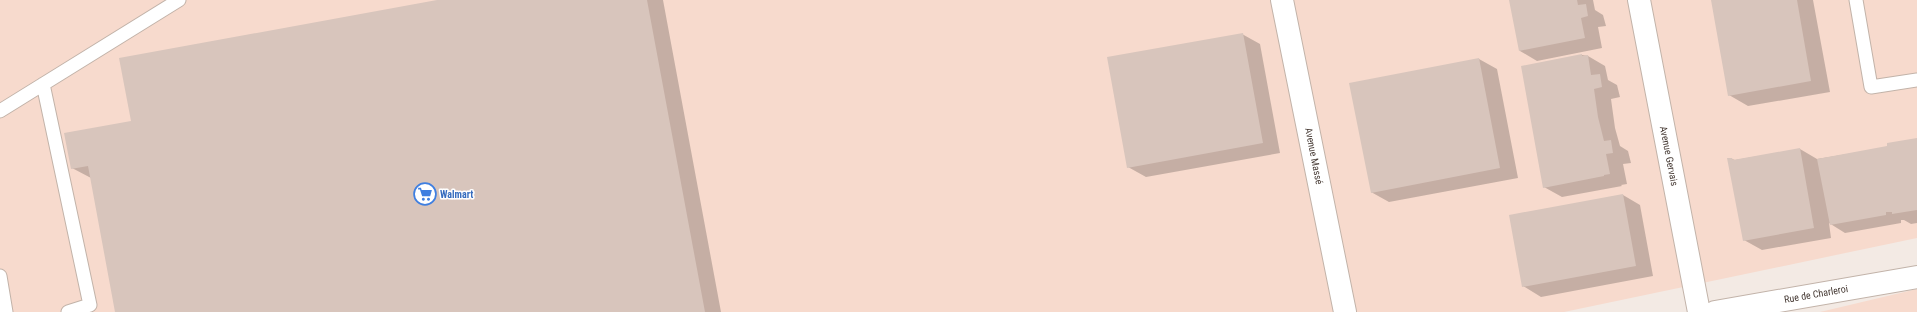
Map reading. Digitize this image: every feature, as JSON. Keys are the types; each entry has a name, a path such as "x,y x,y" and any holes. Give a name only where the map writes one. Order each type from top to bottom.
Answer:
{"street":[{"name":"Avenue Massé","path":"1282,0 1345,312"},
{"name":"Avenue Gervais","path":"1639,0 1699,312"},
{"name":"Rue de Charleroi","path":"1715,312 1917,277"}],"lane":[{"path":"0,110 179,0"},
{"path":"1856,0 1871,87 1917,80"},
{"path":"43,84 90,305 68,312"},
{"path":"0,276 6,312"}],"shaded area":[{"path":"0,0 1917,0 1917,238 1564,312 0,312"},
{"path":"1917,289 1917,312 1820,312"}],"building":[{"path":"437,0 647,0 705,312 115,312 88,166 71,169 64,133 131,121 119,58"},
{"path":"1509,0 1577,0 1578,5 1586,4 1588,16 1581,18 1585,38 1519,51"},
{"path":"1711,0 1797,0 1811,81 1728,96"},
{"path":"1243,33 1263,143 1127,168 1107,57"},
{"path":"1582,54 1582,56 1588,55 1591,75 1600,74 1602,87 1594,89 1598,117 1604,141 1611,140 1613,153 1606,154 1610,174 1543,188 1521,66"},
{"path":"1479,58 1500,168 1371,193 1349,83"},
{"path":"1917,138 1917,210 1892,214 1892,212 1886,212 1886,215 1830,225 1817,159 1887,146 1887,143"},
{"path":"1800,148 1814,228 1743,241 1727,158 1732,158 1733,160"},
{"path":"1623,194 1636,266 1522,287 1509,215"}],"place":[{"name":"Walmart","path":"425,194"}]}
